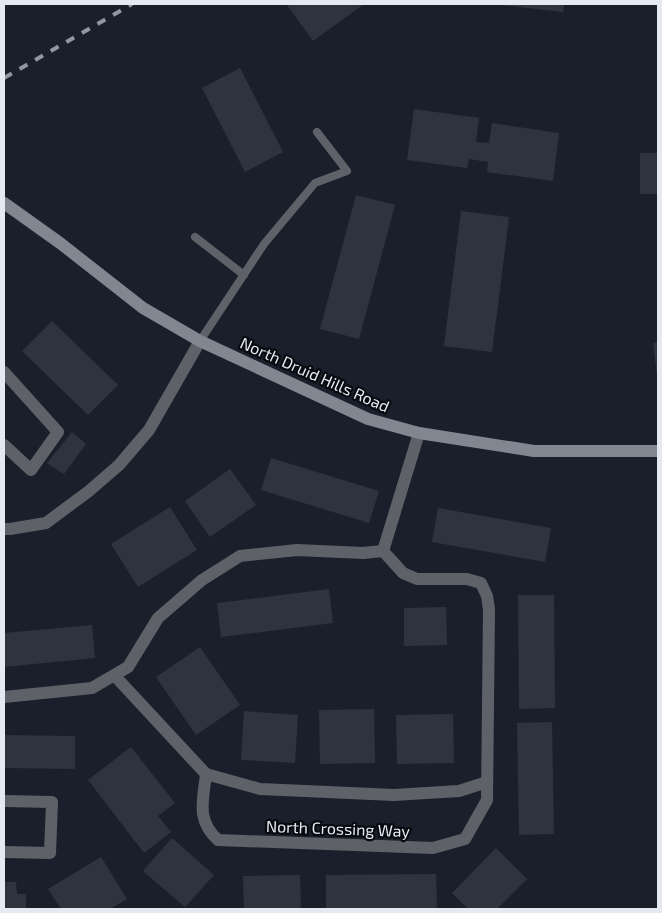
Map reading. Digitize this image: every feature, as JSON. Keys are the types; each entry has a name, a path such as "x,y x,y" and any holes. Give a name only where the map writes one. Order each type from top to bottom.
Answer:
{"main road":[{"name":"North Druid Hills Road","path":"4,203 60,243 143,308 200,341 368,419 419,433 534,451 658,451"}],"street":[{"path":"4,529 46,523 89,491 119,465 149,430 200,341"},
{"path":"4,372 58,432 31,470 4,445"},
{"path":"4,697 92,688 128,667 158,618 202,580 240,556 297,550 363,553 384,551 419,433"},
{"name":"North Crossing Way","path":"206,774 202,809 204,822 209,831 218,840 433,848 465,839 487,800 489,609 487,596 482,583 467,579 417,579 403,573 384,551"},
{"path":"114,675 206,774 260,789 394,795 460,791 487,782"},
{"path":"4,801 52,802 50,853 4,852"}],"lane":[{"path":"200,341 264,244 315,183 347,171 317,132"},
{"path":"195,237 244,276"}],"building":[{"path":"364,4 313,41 287,5"},
{"path":"502,4 564,4 563,12"},
{"path":"240,68 283,152 245,172 202,88"},
{"path":"414,109 479,118 476,142 489,143 492,123 559,133 553,181 487,172 488,162 469,159 467,168 407,160"},
{"path":"640,153 658,153 658,194 640,194"},
{"path":"356,195 395,205 359,339 320,329"},
{"path":"461,211 509,217 492,352 444,346"},
{"path":"52,321 118,385 88,415 22,351"},
{"path":"658,342 658,376 657,376 653,343"},
{"path":"72,432 86,444 64,474 47,463"},
{"path":"271,458 379,491 369,523 261,490"},
{"path":"230,469 256,505 210,537 185,501"},
{"path":"170,507 197,550 138,587 111,544"},
{"path":"438,508 551,528 545,562 432,542"},
{"path":"329,589 333,623 221,637 217,603"},
{"path":"518,595 554,595 555,708 519,709"},
{"path":"446,607 447,645 404,646 404,608"},
{"path":"92,625 95,658 4,667 4,633"},
{"path":"200,647 240,705 196,735 156,677"},
{"path":"374,709 375,763 320,764 319,710"},
{"path":"244,711 298,715 295,763 241,760"},
{"path":"453,714 454,763 397,764 396,715"},
{"path":"552,722 554,834 519,835 517,723"},
{"path":"4,735 75,736 75,769 4,768"},
{"path":"131,747 175,803 158,816 171,832 144,853 88,780"},
{"path":"172,838 214,875 185,907 143,871"},
{"path":"496,848 527,879 497,909 468,909 452,893"},
{"path":"101,857 127,899 110,909 61,909 48,889"},
{"path":"436,874 437,909 326,909 326,875"},
{"path":"300,875 301,909 244,909 243,876"},
{"path":"4,882 16,882 17,894 26,894 26,909 4,909"}],"railway":[{"path":"4,78 132,4"}]}
